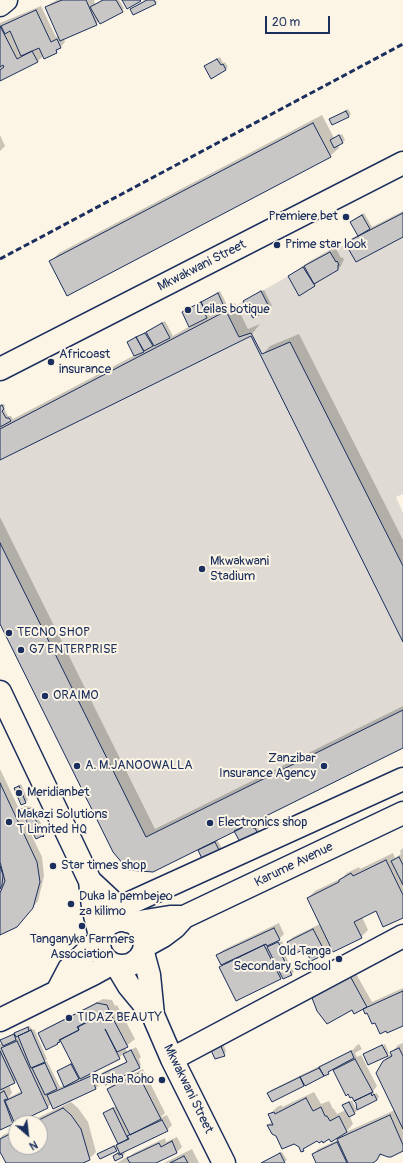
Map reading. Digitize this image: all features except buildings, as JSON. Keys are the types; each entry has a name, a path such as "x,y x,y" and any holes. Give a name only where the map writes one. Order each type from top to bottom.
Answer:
{"main road":[{"path":"0,5 6,0"},
{"name":"Mkwakwani Street","path":"0,369 403,163"},
{"path":"0,692 90,882 100,938"},
{"path":"184,917 175,927 144,950 135,963 123,967 114,965 103,956 99,946 100,938 103,930 108,925 121,920 403,779"},
{"name":"Karume Avenue","path":"184,917 403,813"},
{"path":"90,882 143,933 145,940 144,950"},
{"path":"127,917 184,917"},
{"path":"172,1059 403,936"},
{"path":"58,990 69,969 100,938"},
{"name":"Mkwakwani Street","path":"144,950 149,975 153,1015"},
{"path":"0,1020 58,990 114,965"},
{"name":"Mkwakwani Street","path":"114,965 153,1015 172,1059 224,1163"}],"shaded area":[{"name":"Mkwakwani Stadium","path":"403,212 403,494 396,497 403,513 403,748 153,872 128,870 113,852 0,624 0,429 226,311"}],"railway":[{"path":"0,259 403,44"}],"place":[{"name":"Premiere bet","path":"346,217"},
{"name":"Prime star look","path":"277,245"},
{"name":"Leilas botique","path":"188,310"},
{"name":"Africoast insurance","path":"51,362"},
{"name":"Mkwakwani Stadium","path":"202,569"},
{"name":"TECNO SHOP","path":"9,633"},
{"name":"G7 ENTERPRISE","path":"21,650"},
{"name":"ORAIMO","path":"45,696"},
{"name":"A. M.JANOOWALLA","path":"77,766"},
{"name":"Zanzibar Insurance Agency","path":"324,766"},
{"name":"Meridianbet","path":"19,793"},
{"name":"Makazi Solutions T Limited HQ","path":"9,822"},
{"name":"Electronics shop","path":"210,823"},
{"name":"Star times shop","path":"53,866"},
{"name":"Duka la pembejeo za kilimo","path":"71,904"},
{"name":"Tanganyka Farmers Association","path":"82,926"},
{"name":"Old Tanga Secondary School","path":"339,959"},
{"name":"TIDAZ BEAUTY","path":"69,1018"},
{"name":"Rusha Roho","path":"162,1080"}]}
